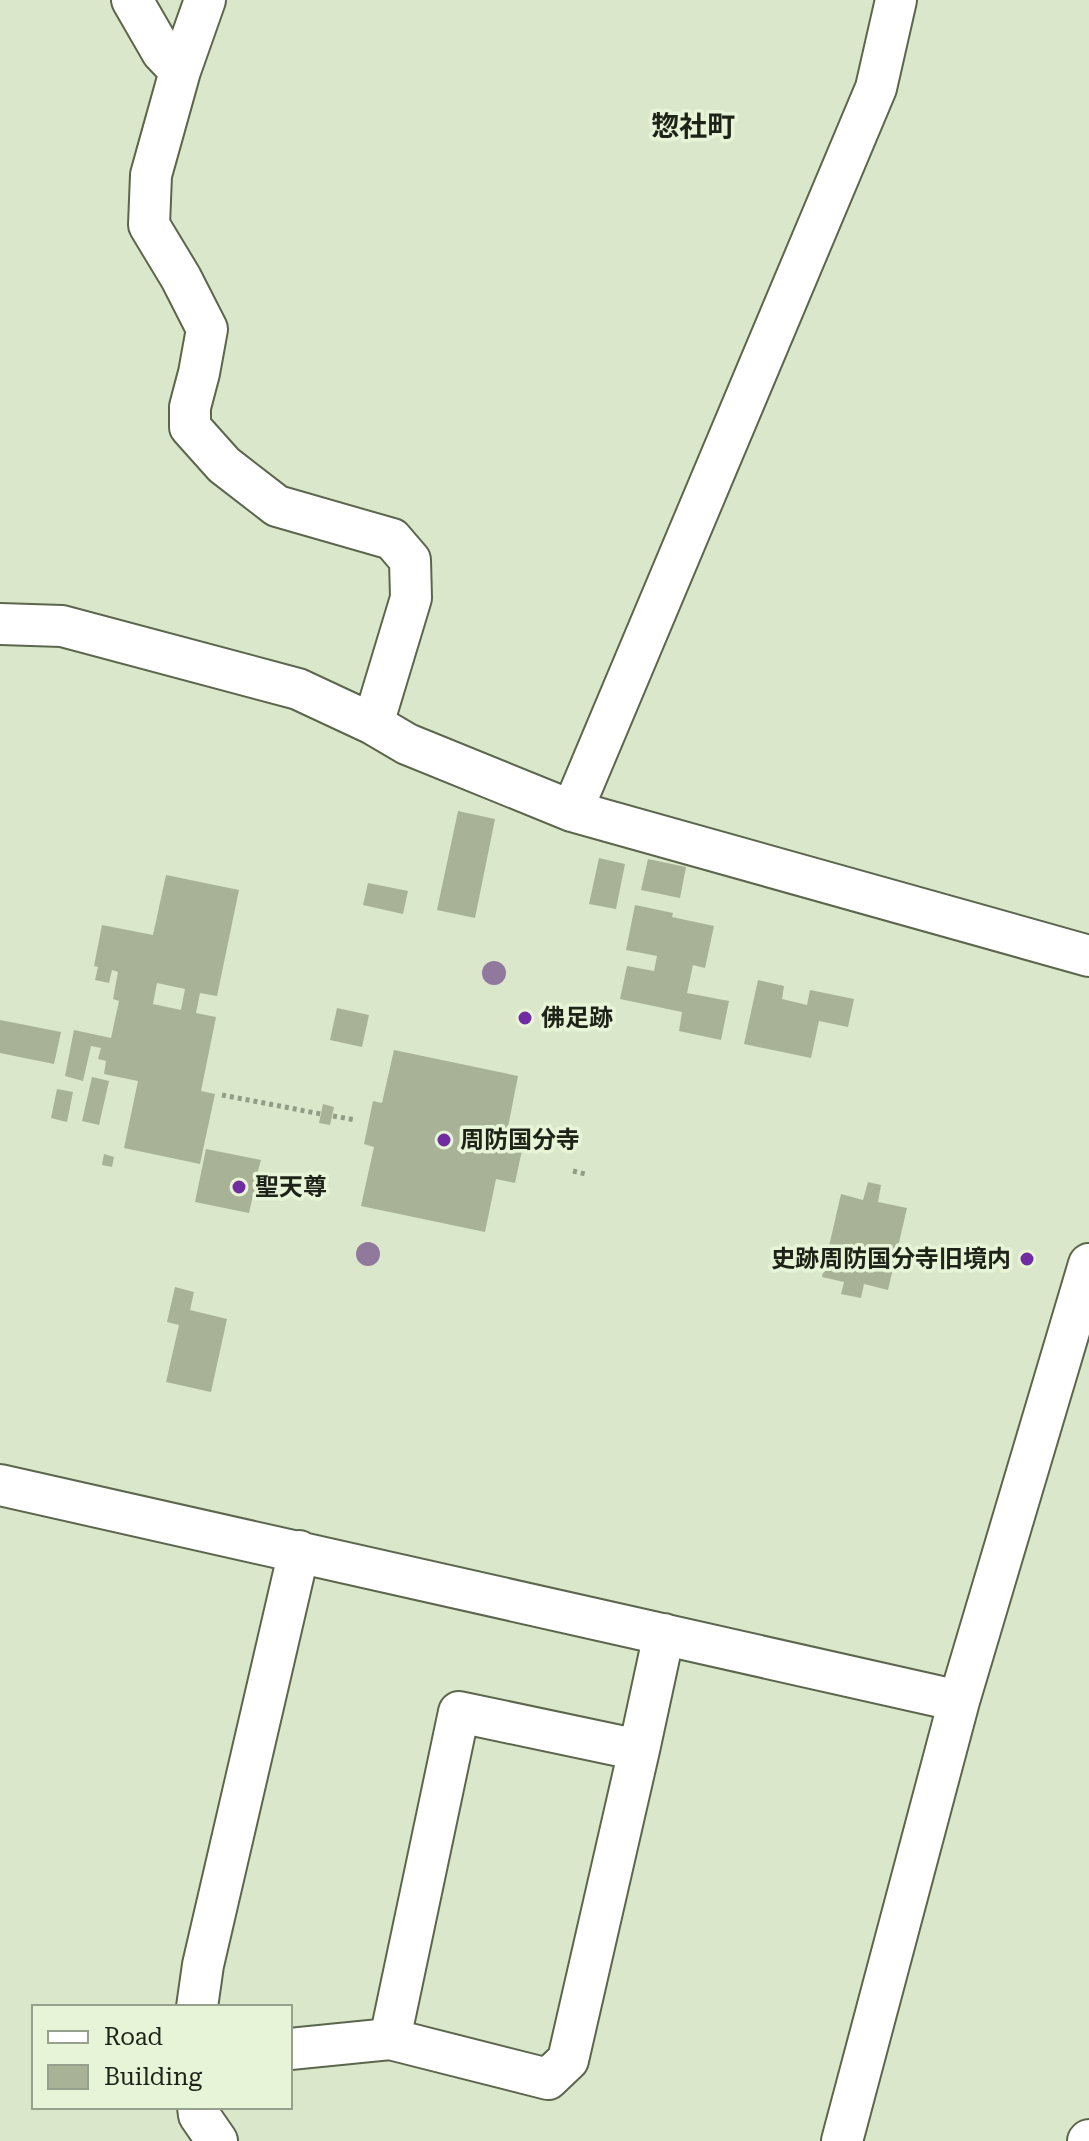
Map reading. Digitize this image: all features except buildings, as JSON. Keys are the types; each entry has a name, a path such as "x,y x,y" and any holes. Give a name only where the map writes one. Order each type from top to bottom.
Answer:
{"street":[{"path":"132,0 162,52 180,71"},
{"path":"205,0 180,71 151,175 149,225 207,329 190,407 190,427 224,465 277,506 392,539 410,560 411,598 373,724"},
{"path":"572,811 876,88 896,0"},
{"path":"0,624 62,626 298,689 373,724 407,744 572,811 1089,956"},
{"path":"842,2141 959,1701 1089,1264"},
{"path":"0,1485 959,1701"},
{"path":"197,2005 203,1965 299,1551"},
{"path":"292,2049 390,2039 548,2079 568,2060 664,1634"},
{"path":"390,2039 459,1712 639,1750"},
{"path":"198,2109 217,2141"}],"path":[{"path":"222,1095 321,1114"},
{"path":"333,1116 356,1120"},
{"path":"573,1171 585,1174"}],"place":[{"name":"佛足跡","path":"525,1018"},
{"name":"周防国分寺","path":"444,1140"},
{"name":"聖天尊","path":"239,1187"},
{"name":"史跡周防国分寺旧境内","path":"1027,1259"}],"district":[{"name":"惣社町","path":"693,126"}]}
